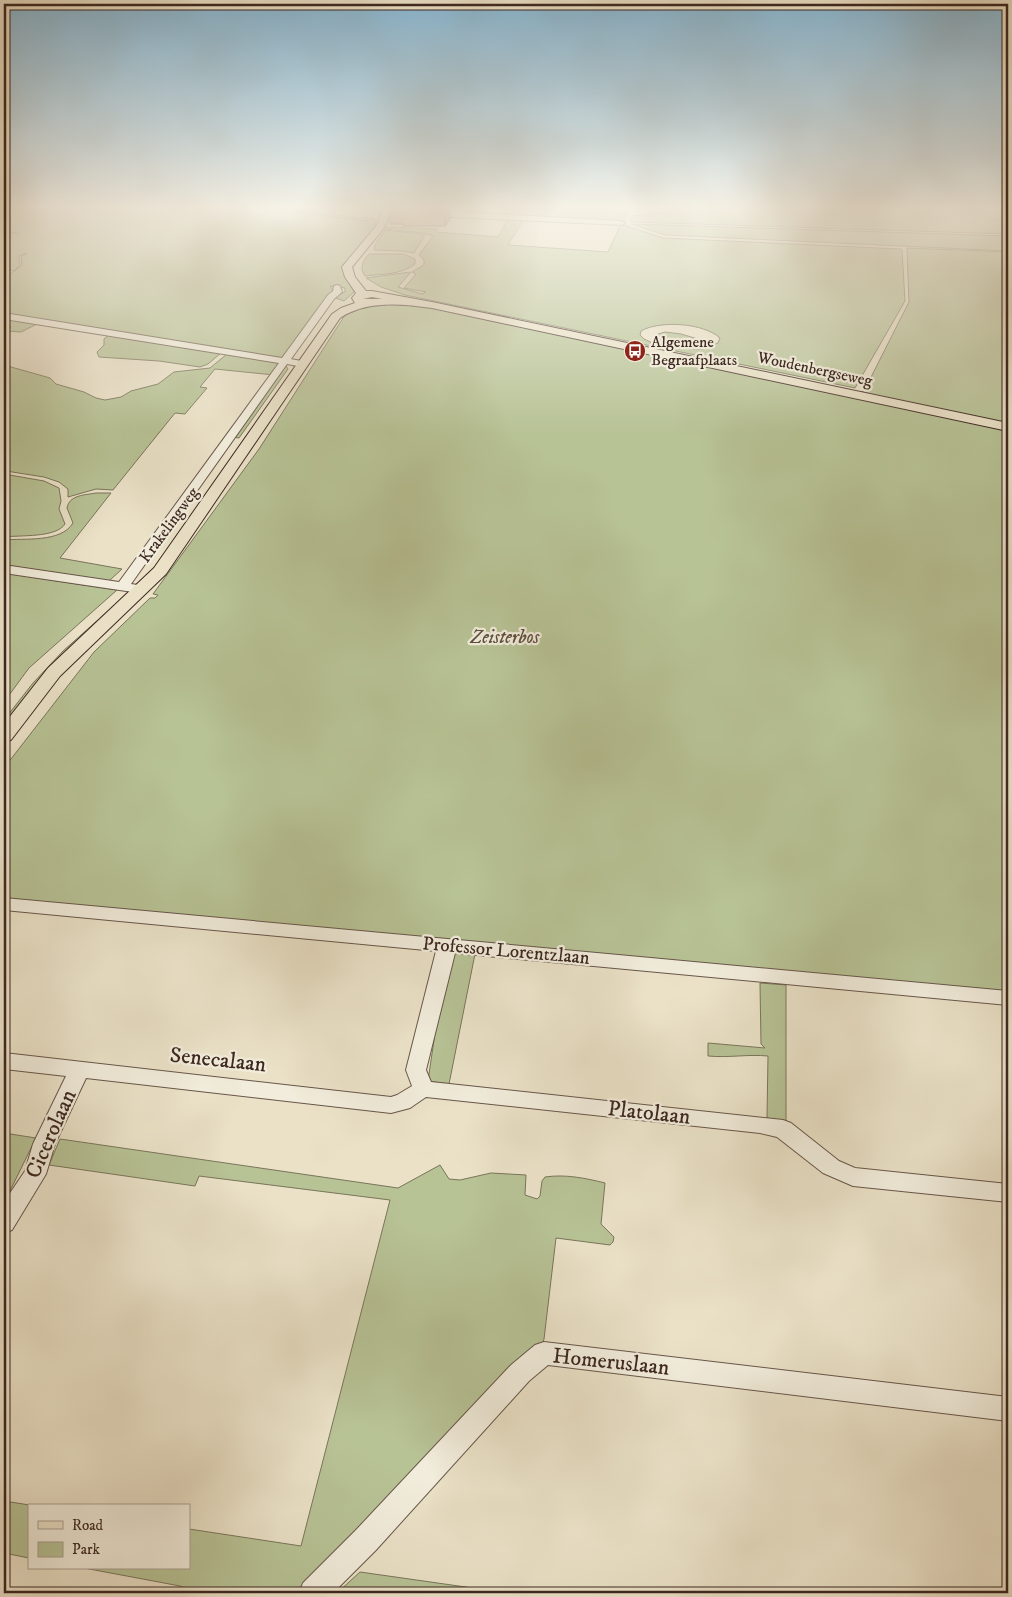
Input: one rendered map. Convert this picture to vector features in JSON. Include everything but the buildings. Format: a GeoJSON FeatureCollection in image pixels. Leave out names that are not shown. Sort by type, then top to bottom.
{"type":"FeatureCollection","features":[{"type":"Feature","properties":{"kind":"main road"},"geometry":{"type":"LineString","coordinates":[[355,284],[364,294],[426,304]]}},
{"type":"Feature","properties":{"kind":"main road","name":"Krakelingweg"},"geometry":{"type":"LineString","coordinates":[[4,716],[25,689],[60,651],[131,588],[160,571],[293,363],[330,314],[355,294],[364,294],[383,299]]}},
{"type":"Feature","properties":{"kind":"main road","name":"Krakelingweg"},"geometry":{"type":"LineString","coordinates":[[293,363],[336,316],[364,294]]}},
{"type":"Feature","properties":{"kind":"main road","name":"Woudenbergseweg"},"geometry":{"type":"LineString","coordinates":[[383,299],[426,304],[1008,427]]}},
{"type":"Feature","properties":{"kind":"main road","name":"Krakelingweg"},"geometry":{"type":"LineString","coordinates":[[4,736],[54,672],[131,588]]}},
{"type":"Feature","properties":{"kind":"street","name":"Krakelingweg"},"geometry":{"type":"LineString","coordinates":[[131,588],[293,363],[331,297],[338,292],[337,288]]}},
{"type":"Feature","properties":{"kind":"street"},"geometry":{"type":"LineString","coordinates":[[4,316],[293,363]]}},
{"type":"Feature","properties":{"kind":"street"},"geometry":{"type":"LineString","coordinates":[[4,569],[131,588]]}},
{"type":"Feature","properties":{"kind":"street","name":"Professor Lorentzlaan"},"geometry":{"type":"LineString","coordinates":[[4,904],[1008,998]]}},
{"type":"Feature","properties":{"kind":"street"},"geometry":{"type":"LineString","coordinates":[[423,1089],[416,1070],[447,946]]}},
{"type":"Feature","properties":{"kind":"street","name":"Senecalaan"},"geometry":{"type":"LineString","coordinates":[[4,1061],[391,1104],[403,1102],[423,1089]]}},
{"type":"Feature","properties":{"kind":"street","name":"Cicerolaan"},"geometry":{"type":"LineString","coordinates":[[4,1223],[35,1174],[44,1144],[80,1070]]}},
{"type":"Feature","properties":{"kind":"street","name":"Platolaan"},"geometry":{"type":"LineString","coordinates":[[423,1089],[783,1129],[831,1167],[854,1177],[1008,1193]]}},
{"type":"Feature","properties":{"kind":"street","name":"Homeruslaan"},"geometry":{"type":"LineString","coordinates":[[313,1593],[366,1540],[520,1373],[544,1353],[1008,1409]]}},
{"type":"Feature","properties":{"kind":"green space"},"geometry":{"type":"Polygon","coordinates":[[[4,284],[350,284],[354,292],[344,301],[333,297],[345,292],[345,288],[330,286],[333,290],[281,359],[4,314],[4,284]]]}},
{"type":"Feature","properties":{"kind":"green space"},"geometry":{"type":"Polygon","coordinates":[[[375,284],[401,284],[398,287],[422,294],[426,292],[404,288],[408,284],[904,284],[905,301],[855,388],[671,350],[675,348],[702,349],[718,343],[720,338],[713,333],[693,326],[659,325],[641,331],[640,335],[657,345],[656,347],[405,295],[375,284]]]}},
{"type":"Feature","properties":{"kind":"green space","name":"Zeisterbos"},"geometry":{"type":"Polygon","coordinates":[[[908,284],[1008,284],[1008,998],[4,900],[4,768],[94,652],[150,598],[155,598],[158,595],[153,594],[259,449],[345,315],[368,306],[386,305],[358,305],[415,303],[860,392],[864,391],[909,302],[908,284]]]}},
{"type":"Feature","properties":{"kind":"green space"},"geometry":{"type":"Polygon","coordinates":[[[4,317],[39,323],[21,332],[6,331],[11,327],[4,328],[4,317]]]}},
{"type":"Feature","properties":{"kind":"green space"},"geometry":{"type":"Polygon","coordinates":[[[665,332],[681,334],[698,339],[698,341],[678,343],[658,338],[658,334],[665,332]]]}},
{"type":"Feature","properties":{"kind":"green space"},"geometry":{"type":"Polygon","coordinates":[[[109,335],[221,353],[208,364],[200,367],[159,361],[99,357],[97,352],[104,345],[104,339],[109,335]]]}},
{"type":"Feature","properties":{"kind":"green space"},"geometry":{"type":"Polygon","coordinates":[[[227,354],[280,363],[274,375],[215,369],[200,387],[207,388],[185,414],[175,413],[113,490],[96,489],[68,497],[68,489],[59,482],[44,477],[6,471],[5,469],[10,463],[4,459],[4,365],[50,378],[56,384],[105,400],[121,397],[131,391],[158,384],[174,372],[210,368],[227,354]]]}},
{"type":"Feature","properties":{"kind":"green space"},"geometry":{"type":"Polygon","coordinates":[[[285,364],[288,369],[239,438],[232,437],[285,364]]]}},
{"type":"Feature","properties":{"kind":"green space"},"geometry":{"type":"Polygon","coordinates":[[[4,474],[44,481],[59,488],[61,501],[59,509],[65,524],[54,532],[46,534],[4,537],[4,474]]]}},
{"type":"Feature","properties":{"kind":"green space"},"geometry":{"type":"Polygon","coordinates":[[[111,493],[60,558],[122,569],[109,581],[4,565],[4,540],[51,537],[60,534],[73,523],[67,508],[71,500],[78,496],[111,493]]]}},
{"type":"Feature","properties":{"kind":"green space"},"geometry":{"type":"Polygon","coordinates":[[[4,573],[117,590],[29,668],[4,702],[4,573]]]}},
{"type":"Feature","properties":{"kind":"green space"},"geometry":{"type":"Polygon","coordinates":[[[126,595],[42,682],[4,731],[4,720],[33,683],[63,651],[126,595]]]}},
{"type":"Feature","properties":{"kind":"green space"},"geometry":{"type":"Polygon","coordinates":[[[447,951],[475,954],[449,1084],[428,1081],[447,951]]]}},
{"type":"Feature","properties":{"kind":"green space"},"geometry":{"type":"Polygon","coordinates":[[[760,983],[786,985],[786,1121],[767,1118],[768,1056],[708,1056],[708,1043],[765,1048],[761,1044],[760,983]]]}},
{"type":"Feature","properties":{"kind":"green space"},"geometry":{"type":"Polygon","coordinates":[[[4,1133],[36,1138],[4,1203],[4,1133]]]}},
{"type":"Feature","properties":{"kind":"green space"},"geometry":{"type":"Polygon","coordinates":[[[60,1139],[398,1188],[440,1165],[449,1179],[460,1180],[491,1173],[526,1175],[525,1195],[537,1199],[540,1196],[542,1181],[545,1177],[568,1176],[605,1183],[601,1224],[614,1237],[610,1245],[556,1238],[544,1339],[540,1352],[301,1593],[194,1593],[180,1586],[95,1570],[190,1570],[190,1529],[301,1546],[390,1200],[199,1176],[195,1186],[49,1165],[60,1139]]]}},
{"type":"Feature","properties":{"kind":"green space"},"geometry":{"type":"Polygon","coordinates":[[[4,1501],[28,1505],[28,1558],[4,1553],[4,1501]]]}},
{"type":"Feature","properties":{"kind":"green space"},"geometry":{"type":"Polygon","coordinates":[[[360,1572],[508,1593],[337,1593],[360,1572]]]}},
{"type":"Feature","properties":{"kind":"place","name":"Algemene Begraafplaats"},"geometry":{"type":"Point","coordinates":[635,351]}}]}
